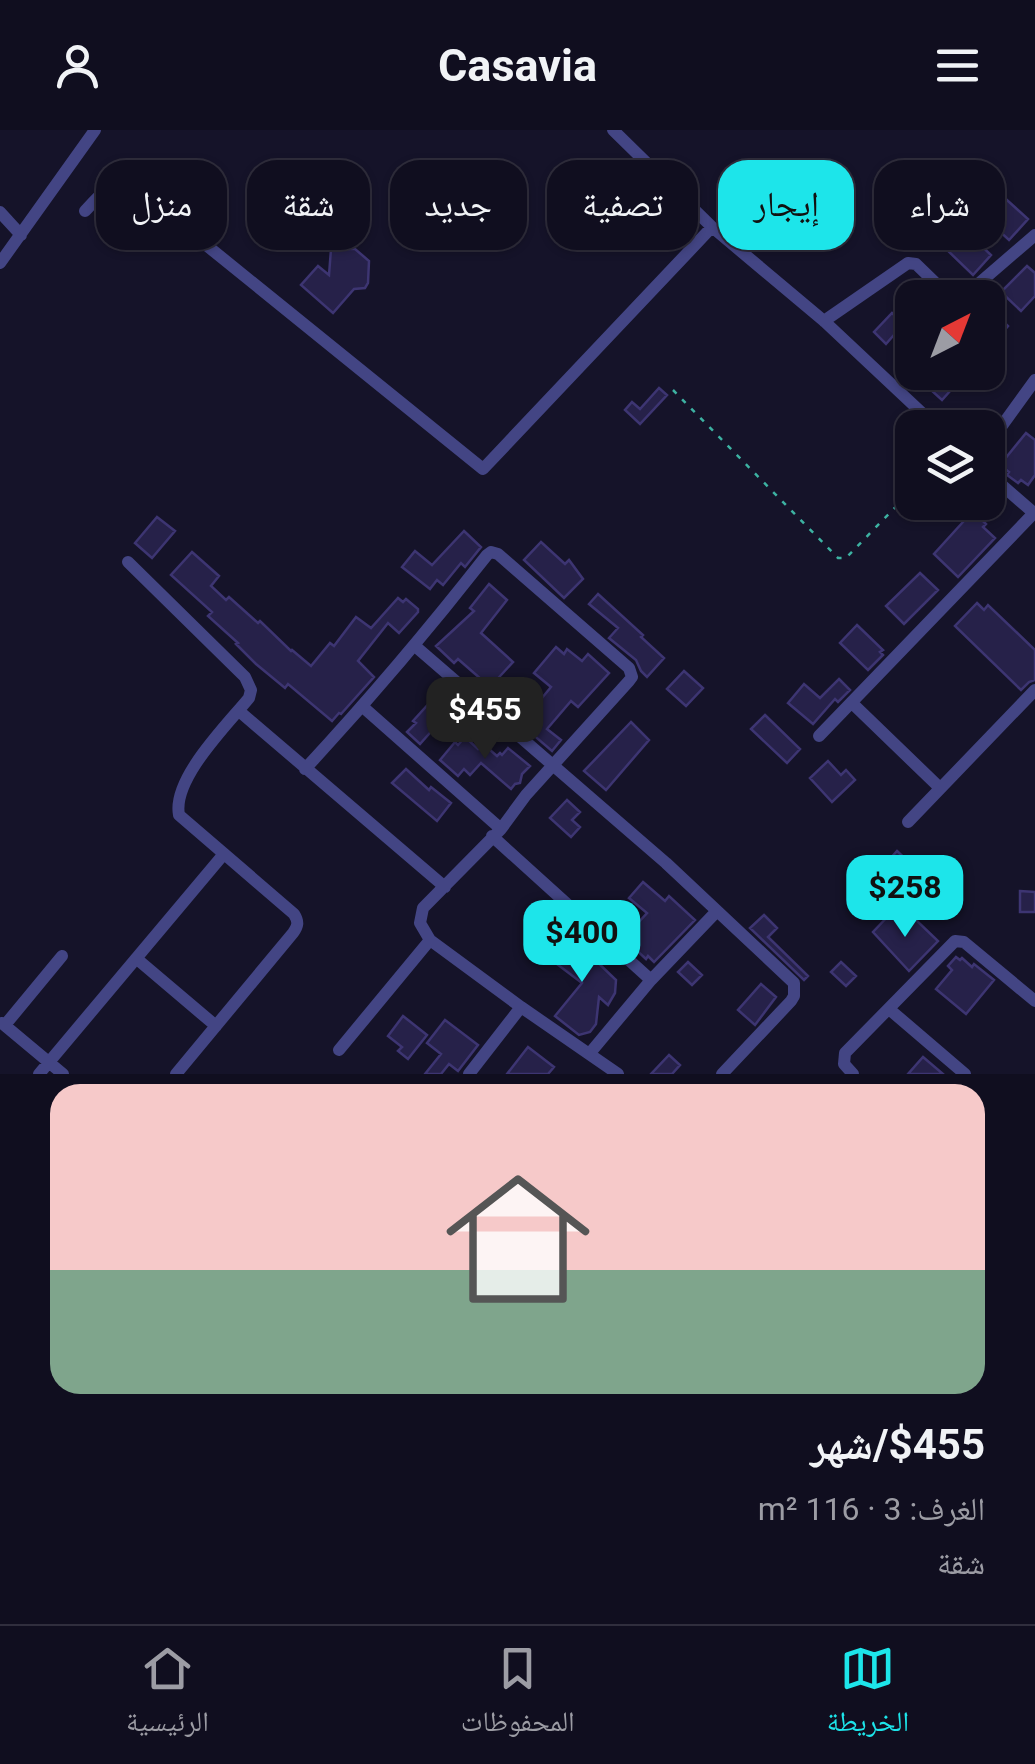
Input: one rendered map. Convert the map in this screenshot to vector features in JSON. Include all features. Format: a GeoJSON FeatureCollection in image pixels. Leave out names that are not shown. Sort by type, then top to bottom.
{"type":"FeatureCollection","features":[{"type":"Feature","properties":{"kind":"street"},"geometry":{"type":"LineString","coordinates":[[0,263],[94,130]]}},
{"type":"Feature","properties":{"kind":"street"},"geometry":{"type":"LineString","coordinates":[[613,130],[712,228],[824,321],[919,410]]}},
{"type":"Feature","properties":{"kind":"street"},"geometry":{"type":"LineString","coordinates":[[85,211],[109,186],[127,181],[483,468],[712,228]]}},
{"type":"Feature","properties":{"kind":"street"},"geometry":{"type":"LineString","coordinates":[[0,212],[21,235]]}},
{"type":"Feature","properties":{"kind":"street"},"geometry":{"type":"LineString","coordinates":[[983,280],[1035,235]]}},
{"type":"Feature","properties":{"kind":"street"},"geometry":{"type":"LineString","coordinates":[[824,321],[908,262],[916,264],[932,280]]}},
{"type":"Feature","properties":{"kind":"street"},"geometry":{"type":"LineString","coordinates":[[1005,421],[1035,380]]}},
{"type":"Feature","properties":{"kind":"street"},"geometry":{"type":"LineString","coordinates":[[818,736],[1035,514],[1005,487]]}},
{"type":"Feature","properties":{"kind":"street"},"geometry":{"type":"LineString","coordinates":[[305,769],[363,707],[492,552],[631,672],[629,681],[496,832],[423,908],[420,922],[430,940],[618,1074]]}},
{"type":"Feature","properties":{"kind":"street"},"geometry":{"type":"LineString","coordinates":[[128,562],[249,682],[249,698],[190,772],[179,796],[183,821],[294,914],[298,926],[176,1074]]}},
{"type":"Feature","properties":{"kind":"street"},"geometry":{"type":"LineString","coordinates":[[415,646],[666,863],[790,979],[795,990],[791,1002],[722,1074]]}},
{"type":"Feature","properties":{"kind":"street"},"geometry":{"type":"LineString","coordinates":[[908,822],[1035,690]]}},
{"type":"Feature","properties":{"kind":"street"},"geometry":{"type":"LineString","coordinates":[[852,702],[940,788]]}},
{"type":"Feature","properties":{"kind":"street"},"geometry":{"type":"LineString","coordinates":[[363,707],[651,980]]}},
{"type":"Feature","properties":{"kind":"street"},"geometry":{"type":"LineString","coordinates":[[239,711],[445,888]]}},
{"type":"Feature","properties":{"kind":"street"},"geometry":{"type":"LineString","coordinates":[[38,1074],[223,856]]}},
{"type":"Feature","properties":{"kind":"street"},"geometry":{"type":"LineString","coordinates":[[590,1053],[651,980],[717,911]]}},
{"type":"Feature","properties":{"kind":"street"},"geometry":{"type":"LineString","coordinates":[[339,1050],[430,940]]}},
{"type":"Feature","properties":{"kind":"street"},"geometry":{"type":"LineString","coordinates":[[853,1074],[844,1064],[845,1053],[950,944],[960,940],[1035,1000]]}},
{"type":"Feature","properties":{"kind":"street"},"geometry":{"type":"LineString","coordinates":[[62,956],[2,1023],[63,1074]]}},
{"type":"Feature","properties":{"kind":"street"},"geometry":{"type":"LineString","coordinates":[[137,959],[216,1026]]}},
{"type":"Feature","properties":{"kind":"street"},"geometry":{"type":"LineString","coordinates":[[469,1074],[520,1007]]}},
{"type":"Feature","properties":{"kind":"street"},"geometry":{"type":"LineString","coordinates":[[890,1009],[965,1074]]}},
{"type":"Feature","properties":{"kind":"path"},"geometry":{"type":"LineString","coordinates":[[674,390],[838,558],[846,558],[895,508]]}},
{"type":"Feature","properties":{"kind":"building"},"geometry":{"type":"Polygon","coordinates":[[[1005,198],[1028,219],[1009,240],[1005,236],[1005,198]]]}},
{"type":"Feature","properties":{"kind":"building"},"geometry":{"type":"Polygon","coordinates":[[[331,250],[356,250],[369,261],[365,288],[354,289],[333,313],[301,285],[318,266],[329,275],[331,250]]]}},
{"type":"Feature","properties":{"kind":"building"},"geometry":{"type":"Polygon","coordinates":[[[947,250],[986,250],[991,255],[973,275],[947,250]]]}},
{"type":"Feature","properties":{"kind":"building"},"geometry":{"type":"Polygon","coordinates":[[[1027,266],[1035,273],[1035,296],[1021,311],[1005,296],[1005,288],[1027,266]]]}},
{"type":"Feature","properties":{"kind":"building"},"geometry":{"type":"Polygon","coordinates":[[[892,313],[895,316],[895,334],[886,344],[874,332],[892,313]]]}},
{"type":"Feature","properties":{"kind":"building"},"geometry":{"type":"Polygon","coordinates":[[[659,388],[667,395],[640,424],[625,410],[632,402],[640,409],[659,388]]]}},
{"type":"Feature","properties":{"kind":"building"},"geometry":{"type":"Polygon","coordinates":[[[931,390],[951,390],[942,400],[931,390]]]}},
{"type":"Feature","properties":{"kind":"building"},"geometry":{"type":"Polygon","coordinates":[[[1026,433],[1035,440],[1035,475],[1028,485],[1007,475],[1005,459],[1026,433]]]}},
{"type":"Feature","properties":{"kind":"building"},"geometry":{"type":"Polygon","coordinates":[[[157,517],[175,531],[152,558],[135,543],[157,517]]]}},
{"type":"Feature","properties":{"kind":"building"},"geometry":{"type":"Polygon","coordinates":[[[965,520],[982,520],[986,524],[983,527],[995,538],[958,577],[934,554],[965,520]]]}},
{"type":"Feature","properties":{"kind":"building"},"geometry":{"type":"Polygon","coordinates":[[[464,531],[481,547],[443,585],[437,580],[430,589],[402,567],[415,551],[432,565],[464,531]]]}},
{"type":"Feature","properties":{"kind":"building"},"geometry":{"type":"Polygon","coordinates":[[[541,542],[565,564],[569,560],[583,579],[564,598],[524,560],[541,542]]]}},
{"type":"Feature","properties":{"kind":"building"},"geometry":{"type":"Polygon","coordinates":[[[192,552],[219,576],[211,586],[260,621],[311,666],[330,643],[334,646],[356,617],[371,628],[398,598],[403,602],[406,599],[418,612],[399,633],[388,623],[358,661],[374,677],[332,721],[288,684],[285,688],[256,664],[208,616],[212,612],[171,575],[192,552]]]}},
{"type":"Feature","properties":{"kind":"building"},"geometry":{"type":"Polygon","coordinates":[[[920,573],[938,590],[904,624],[886,606],[920,573]]]}},
{"type":"Feature","properties":{"kind":"building"},"geometry":{"type":"Polygon","coordinates":[[[489,584],[507,600],[481,633],[513,662],[490,687],[436,646],[474,611],[470,608],[489,584]]]}},
{"type":"Feature","properties":{"kind":"building"},"geometry":{"type":"Polygon","coordinates":[[[598,594],[664,658],[647,677],[636,660],[609,638],[618,628],[589,604],[598,594]]]}},
{"type":"Feature","properties":{"kind":"building"},"geometry":{"type":"Polygon","coordinates":[[[977,603],[984,610],[988,605],[1035,650],[1035,680],[1021,690],[955,626],[977,603]]]}},
{"type":"Feature","properties":{"kind":"building"},"geometry":{"type":"Polygon","coordinates":[[[857,625],[883,650],[868,670],[840,643],[857,625]]]}},
{"type":"Feature","properties":{"kind":"building"},"geometry":{"type":"Polygon","coordinates":[[[556,647],[564,654],[567,649],[582,661],[588,654],[609,673],[578,707],[571,701],[547,729],[561,740],[552,751],[524,727],[532,718],[528,715],[551,687],[534,673],[556,647]]]}},
{"type":"Feature","properties":{"kind":"building"},"geometry":{"type":"Polygon","coordinates":[[[684,671],[703,688],[686,706],[667,689],[684,671]]]}},
{"type":"Feature","properties":{"kind":"building"},"geometry":{"type":"Polygon","coordinates":[[[839,679],[850,690],[838,702],[835,699],[813,724],[788,703],[804,684],[820,698],[839,679]]]}},
{"type":"Feature","properties":{"kind":"building"},"geometry":{"type":"Polygon","coordinates":[[[444,687],[459,700],[420,744],[407,732],[444,687]]]}},
{"type":"Feature","properties":{"kind":"building"},"geometry":{"type":"Polygon","coordinates":[[[765,715],[800,749],[787,763],[751,729],[765,715]]]}},
{"type":"Feature","properties":{"kind":"building"},"geometry":{"type":"Polygon","coordinates":[[[631,722],[649,740],[606,790],[584,771],[631,722]]]}},
{"type":"Feature","properties":{"kind":"building"},"geometry":{"type":"Polygon","coordinates":[[[465,737],[478,749],[483,744],[497,756],[508,748],[530,766],[520,783],[511,789],[481,763],[470,775],[464,769],[458,776],[440,760],[455,742],[458,745],[465,737]]]}},
{"type":"Feature","properties":{"kind":"building"},"geometry":{"type":"Polygon","coordinates":[[[828,761],[841,775],[846,770],[855,780],[832,802],[810,778],[828,761]]]}},
{"type":"Feature","properties":{"kind":"building"},"geometry":{"type":"Polygon","coordinates":[[[406,769],[451,803],[437,821],[392,783],[406,769]]]}},
{"type":"Feature","properties":{"kind":"building"},"geometry":{"type":"Polygon","coordinates":[[[567,800],[580,812],[572,820],[580,827],[571,837],[550,818],[567,800]]]}},
{"type":"Feature","properties":{"kind":"building"},"geometry":{"type":"Polygon","coordinates":[[[897,851],[912,865],[903,875],[888,861],[897,851]]]}},
{"type":"Feature","properties":{"kind":"building"},"geometry":{"type":"Polygon","coordinates":[[[643,882],[665,901],[669,896],[695,920],[654,962],[633,947],[636,944],[626,936],[647,913],[629,898],[643,882]]]}},
{"type":"Feature","properties":{"kind":"building"},"geometry":{"type":"Polygon","coordinates":[[[1020,891],[1035,892],[1035,912],[1020,912],[1020,891]]]}},
{"type":"Feature","properties":{"kind":"building"},"geometry":{"type":"Polygon","coordinates":[[[893,911],[907,926],[914,918],[938,941],[909,971],[873,932],[893,911]]]}},
{"type":"Feature","properties":{"kind":"building"},"geometry":{"type":"Polygon","coordinates":[[[764,915],[777,928],[768,937],[808,976],[804,980],[750,928],[764,915]]]}},
{"type":"Feature","properties":{"kind":"building"},"geometry":{"type":"Polygon","coordinates":[[[561,933],[616,980],[615,993],[608,1005],[599,997],[596,1024],[590,1032],[579,1035],[555,1016],[582,983],[545,955],[561,933]]]}},
{"type":"Feature","properties":{"kind":"building"},"geometry":{"type":"Polygon","coordinates":[[[956,957],[972,967],[974,964],[994,980],[966,1014],[936,989],[952,970],[948,966],[956,957]]]}},
{"type":"Feature","properties":{"kind":"building"},"geometry":{"type":"Polygon","coordinates":[[[688,962],[702,975],[692,985],[678,972],[688,962]]]}},
{"type":"Feature","properties":{"kind":"building"},"geometry":{"type":"Polygon","coordinates":[[[841,962],[856,976],[846,986],[831,972],[841,962]]]}},
{"type":"Feature","properties":{"kind":"building"},"geometry":{"type":"Polygon","coordinates":[[[761,984],[776,997],[755,1025],[738,1010],[761,984]]]}},
{"type":"Feature","properties":{"kind":"building"},"geometry":{"type":"Polygon","coordinates":[[[403,1016],[427,1035],[408,1059],[398,1051],[402,1047],[388,1036],[403,1016]]]}},
{"type":"Feature","properties":{"kind":"building"},"geometry":{"type":"Polygon","coordinates":[[[445,1020],[478,1045],[458,1071],[449,1064],[441,1074],[425,1074],[441,1054],[427,1043],[445,1020]]]}},
{"type":"Feature","properties":{"kind":"building"},"geometry":{"type":"Polygon","coordinates":[[[528,1047],[554,1067],[548,1074],[507,1074],[528,1047]]]}},
{"type":"Feature","properties":{"kind":"building"},"geometry":{"type":"Polygon","coordinates":[[[669,1055],[680,1065],[672,1074],[651,1074],[669,1055]]]}},
{"type":"Feature","properties":{"kind":"building"},"geometry":{"type":"Polygon","coordinates":[[[923,1057],[943,1074],[908,1074],[923,1057]]]}}]}
